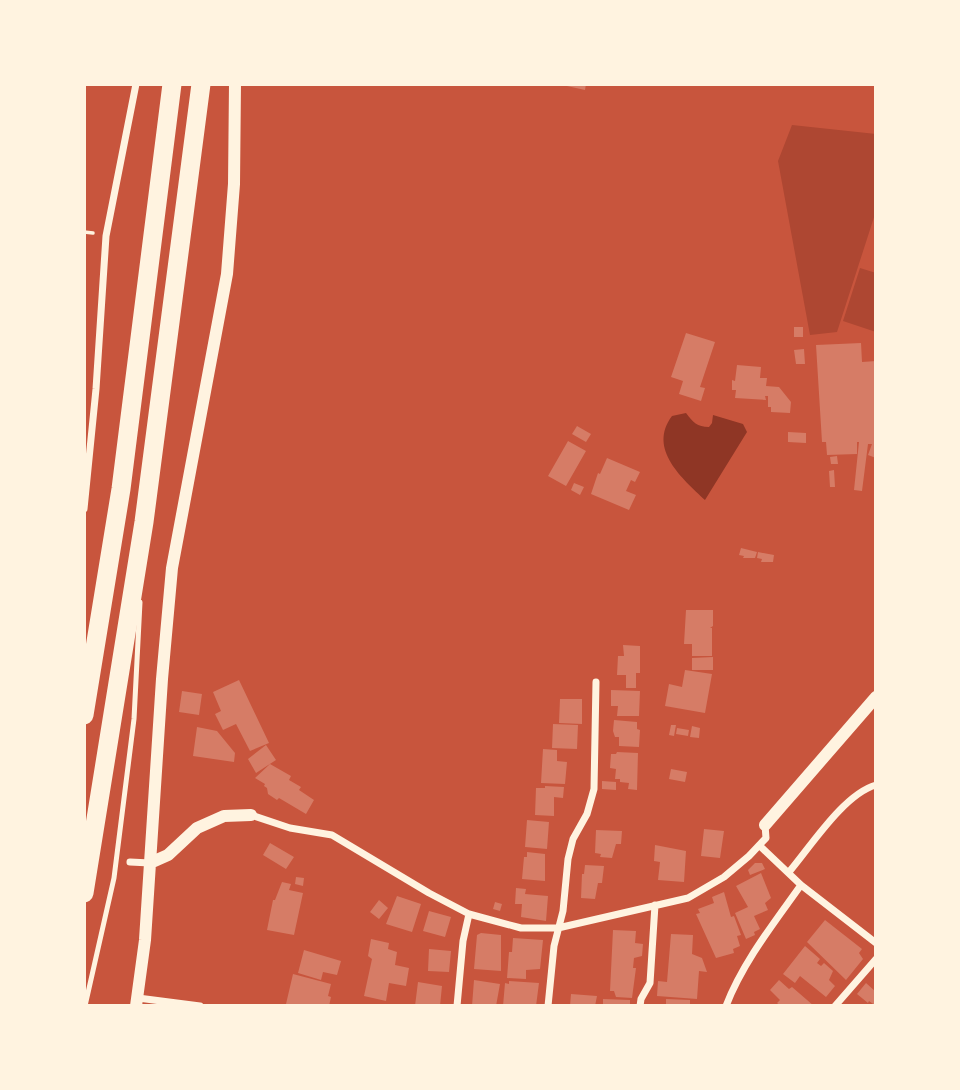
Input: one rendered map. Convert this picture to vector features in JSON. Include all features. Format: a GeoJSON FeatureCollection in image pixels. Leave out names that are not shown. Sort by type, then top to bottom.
{"type":"FeatureCollection","features":[{"type":"Feature","properties":{"kind":"highway"},"geometry":{"type":"LineString","coordinates":[[84,715],[121,489],[172,84]]}},
{"type":"Feature","properties":{"kind":"highway"},"geometry":{"type":"LineString","coordinates":[[84,893],[144,522],[201,84]]}},
{"type":"Feature","properties":{"kind":"street"},"geometry":{"type":"LineString","coordinates":[[84,509],[96,389],[106,236],[136,84]]}},
{"type":"Feature","properties":{"kind":"street"},"geometry":{"type":"LineString","coordinates":[[200,1006],[137,1002],[145,940],[172,568],[227,274],[234,184],[235,84]]}},
{"type":"Feature","properties":{"kind":"street"},"geometry":{"type":"LineString","coordinates":[[548,1006],[554,946],[563,911],[568,859],[573,839],[587,814],[594,789],[596,682]]}},
{"type":"Feature","properties":{"kind":"street"},"geometry":{"type":"LineString","coordinates":[[130,862],[150,863],[168,855],[197,828],[224,817],[251,815],[290,828],[332,835],[469,914],[521,928],[558,928],[688,898],[724,877],[760,846],[766,838],[765,825],[876,697]]}},
{"type":"Feature","properties":{"kind":"street"},"geometry":{"type":"LineString","coordinates":[[789,872],[848,802],[860,791],[876,785]]}},
{"type":"Feature","properties":{"kind":"street"},"geometry":{"type":"LineString","coordinates":[[760,846],[801,885],[876,943]]}},
{"type":"Feature","properties":{"kind":"street"},"geometry":{"type":"LineString","coordinates":[[726,1006],[765,936],[801,885]]}},
{"type":"Feature","properties":{"kind":"street"},"geometry":{"type":"LineString","coordinates":[[640,1006],[650,983],[655,905]]}},
{"type":"Feature","properties":{"kind":"street"},"geometry":{"type":"LineString","coordinates":[[457,1006],[469,914]]}},
{"type":"Feature","properties":{"kind":"street"},"geometry":{"type":"LineString","coordinates":[[835,1006],[876,959]]}},
{"type":"Feature","properties":{"kind":"lane"},"geometry":{"type":"LineString","coordinates":[[85,1006],[114,878],[134,719],[144,522]]}},
{"type":"Feature","properties":{"kind":"lane"},"geometry":{"type":"LineString","coordinates":[[84,671],[102,607]]}},
{"type":"Feature","properties":{"kind":"shaded area"},"geometry":{"type":"Polygon","coordinates":[[[792,125],[876,134],[876,211],[837,332],[810,335],[778,161],[792,125]]]}},
{"type":"Feature","properties":{"kind":"shaded area"},"geometry":{"type":"Polygon","coordinates":[[[860,268],[876,273],[876,332],[843,321],[860,268]]]}},
{"type":"Feature","properties":{"kind":"shaded area"},"geometry":{"type":"Polygon","coordinates":[[[686,413],[701,426],[709,427],[713,415],[743,424],[747,432],[705,500],[678,473],[666,452],[665,428],[672,416],[686,413]]]}},
{"type":"Feature","properties":{"kind":"building"},"geometry":{"type":"Polygon","coordinates":[[[558,84],[586,84],[585,90],[558,84]]]}},
{"type":"Feature","properties":{"kind":"building"},"geometry":{"type":"Polygon","coordinates":[[[794,327],[803,327],[803,337],[794,337],[794,327]]]}},
{"type":"Feature","properties":{"kind":"building"},"geometry":{"type":"Polygon","coordinates":[[[686,333],[715,342],[700,387],[705,388],[701,401],[679,394],[683,381],[671,377],[686,333]]]}},
{"type":"Feature","properties":{"kind":"building"},"geometry":{"type":"Polygon","coordinates":[[[861,343],[862,362],[876,361],[876,458],[868,455],[872,444],[868,444],[862,491],[854,490],[859,442],[857,454],[827,455],[826,442],[822,442],[816,345],[861,343]]]}},
{"type":"Feature","properties":{"kind":"building"},"geometry":{"type":"Polygon","coordinates":[[[804,349],[805,364],[796,364],[794,350],[804,349]]]}},
{"type":"Feature","properties":{"kind":"building"},"geometry":{"type":"Polygon","coordinates":[[[737,365],[761,367],[760,378],[767,378],[766,386],[779,387],[791,402],[790,413],[771,412],[768,396],[765,396],[766,400],[735,398],[736,390],[732,390],[732,380],[735,381],[737,365]]]}},
{"type":"Feature","properties":{"kind":"building"},"geometry":{"type":"Polygon","coordinates":[[[577,426],[591,434],[586,442],[572,434],[577,426]]]}},
{"type":"Feature","properties":{"kind":"building"},"geometry":{"type":"Polygon","coordinates":[[[788,432],[806,433],[806,443],[788,442],[788,432]]]}},
{"type":"Feature","properties":{"kind":"building"},"geometry":{"type":"Polygon","coordinates":[[[568,441],[586,451],[566,486],[548,476],[568,441]]]}},
{"type":"Feature","properties":{"kind":"building"},"geometry":{"type":"Polygon","coordinates":[[[837,456],[838,464],[831,464],[830,457],[837,456]]]}},
{"type":"Feature","properties":{"kind":"building"},"geometry":{"type":"Polygon","coordinates":[[[607,458],[640,472],[635,482],[631,480],[626,491],[636,495],[629,510],[591,494],[598,473],[600,474],[607,458]]]}},
{"type":"Feature","properties":{"kind":"building"},"geometry":{"type":"Polygon","coordinates":[[[834,470],[835,487],[830,487],[829,471],[834,470]]]}},
{"type":"Feature","properties":{"kind":"building"},"geometry":{"type":"Polygon","coordinates":[[[574,483],[584,487],[580,495],[571,490],[574,483]]]}},
{"type":"Feature","properties":{"kind":"building"},"geometry":{"type":"Polygon","coordinates":[[[741,548],[757,552],[755,558],[743,558],[744,556],[739,555],[741,548]]]}},
{"type":"Feature","properties":{"kind":"building"},"geometry":{"type":"Polygon","coordinates":[[[758,552],[774,555],[773,562],[761,562],[762,559],[757,558],[758,552]]]}},
{"type":"Feature","properties":{"kind":"building"},"geometry":{"type":"Polygon","coordinates":[[[686,610],[713,610],[713,626],[710,628],[712,656],[692,656],[692,644],[684,644],[686,610]]]}},
{"type":"Feature","properties":{"kind":"building"},"geometry":{"type":"Polygon","coordinates":[[[623,645],[640,646],[640,673],[636,673],[636,688],[626,688],[626,675],[617,675],[618,656],[624,656],[623,645]]]}},
{"type":"Feature","properties":{"kind":"building"},"geometry":{"type":"Polygon","coordinates":[[[713,657],[713,670],[692,670],[692,658],[713,657]]]}},
{"type":"Feature","properties":{"kind":"building"},"geometry":{"type":"Polygon","coordinates":[[[685,670],[712,674],[705,713],[665,706],[669,684],[682,687],[685,670]]]}},
{"type":"Feature","properties":{"kind":"building"},"geometry":{"type":"Polygon","coordinates":[[[239,680],[269,743],[250,751],[236,724],[223,730],[215,714],[221,711],[213,692],[239,680]]]}},
{"type":"Feature","properties":{"kind":"building"},"geometry":{"type":"Polygon","coordinates":[[[611,690],[640,691],[639,716],[617,716],[618,706],[611,706],[611,690]]]}},
{"type":"Feature","properties":{"kind":"building"},"geometry":{"type":"Polygon","coordinates":[[[182,691],[202,694],[199,715],[179,712],[182,691]]]}},
{"type":"Feature","properties":{"kind":"building"},"geometry":{"type":"Polygon","coordinates":[[[560,699],[582,699],[582,724],[559,723],[560,699]]]}},
{"type":"Feature","properties":{"kind":"building"},"geometry":{"type":"Polygon","coordinates":[[[614,720],[637,722],[637,729],[640,730],[639,747],[619,746],[619,737],[615,737],[613,731],[614,720]]]}},
{"type":"Feature","properties":{"kind":"building"},"geometry":{"type":"Polygon","coordinates":[[[553,724],[578,725],[577,749],[552,748],[553,724]]]}},
{"type":"Feature","properties":{"kind":"building"},"geometry":{"type":"Polygon","coordinates":[[[671,725],[676,725],[674,736],[669,735],[671,725]]]}},
{"type":"Feature","properties":{"kind":"building"},"geometry":{"type":"Polygon","coordinates":[[[692,726],[700,728],[699,738],[690,737],[692,726]]]}},
{"type":"Feature","properties":{"kind":"building"},"geometry":{"type":"Polygon","coordinates":[[[197,727],[217,731],[235,753],[234,762],[193,756],[197,727]]]}},
{"type":"Feature","properties":{"kind":"building"},"geometry":{"type":"Polygon","coordinates":[[[677,728],[689,730],[688,736],[676,734],[677,728]]]}},
{"type":"Feature","properties":{"kind":"building"},"geometry":{"type":"Polygon","coordinates":[[[266,745],[276,760],[256,773],[248,759],[266,745]]]}},
{"type":"Feature","properties":{"kind":"building"},"geometry":{"type":"Polygon","coordinates":[[[543,749],[557,750],[557,761],[567,762],[565,784],[541,783],[543,749]]]}},
{"type":"Feature","properties":{"kind":"building"},"geometry":{"type":"Polygon","coordinates":[[[638,753],[637,790],[628,789],[629,783],[615,779],[616,769],[610,768],[611,754],[638,753]]]}},
{"type":"Feature","properties":{"kind":"building"},"geometry":{"type":"Polygon","coordinates":[[[270,764],[291,776],[289,780],[314,800],[306,814],[268,794],[265,784],[255,778],[270,764]]]}},
{"type":"Feature","properties":{"kind":"building"},"geometry":{"type":"Polygon","coordinates":[[[671,769],[687,772],[685,782],[669,779],[671,769]]]}},
{"type":"Feature","properties":{"kind":"building"},"geometry":{"type":"Polygon","coordinates":[[[602,781],[616,782],[616,790],[602,789],[602,781]]]}},
{"type":"Feature","properties":{"kind":"building"},"geometry":{"type":"Polygon","coordinates":[[[564,787],[563,798],[554,797],[554,816],[535,815],[536,788],[564,787]]]}},
{"type":"Feature","properties":{"kind":"building"},"geometry":{"type":"Polygon","coordinates":[[[527,820],[549,822],[547,849],[525,847],[527,820]]]}},
{"type":"Feature","properties":{"kind":"building"},"geometry":{"type":"Polygon","coordinates":[[[704,829],[724,831],[720,858],[701,856],[704,829]]]}},
{"type":"Feature","properties":{"kind":"building"},"geometry":{"type":"Polygon","coordinates":[[[596,830],[622,831],[621,844],[616,844],[612,858],[600,857],[601,854],[595,853],[596,830]]]}},
{"type":"Feature","properties":{"kind":"building"},"geometry":{"type":"Polygon","coordinates":[[[270,843],[294,857],[286,869],[263,855],[270,843]]]}},
{"type":"Feature","properties":{"kind":"building"},"geometry":{"type":"Polygon","coordinates":[[[655,845],[686,851],[684,882],[658,880],[660,862],[654,861],[655,845]]]}},
{"type":"Feature","properties":{"kind":"building"},"geometry":{"type":"Polygon","coordinates":[[[527,852],[545,854],[545,881],[522,879],[527,852]]]}},
{"type":"Feature","properties":{"kind":"building"},"geometry":{"type":"Polygon","coordinates":[[[755,863],[762,863],[765,869],[750,875],[748,870],[755,863]]]}},
{"type":"Feature","properties":{"kind":"building"},"geometry":{"type":"Polygon","coordinates":[[[585,865],[604,866],[602,883],[598,883],[595,899],[581,898],[585,865]]]}},
{"type":"Feature","properties":{"kind":"building"},"geometry":{"type":"Polygon","coordinates":[[[761,873],[771,898],[765,903],[768,910],[754,916],[760,929],[746,939],[735,913],[748,907],[736,886],[761,873]]]}},
{"type":"Feature","properties":{"kind":"building"},"geometry":{"type":"Polygon","coordinates":[[[296,877],[304,878],[303,886],[295,884],[296,877]]]}},
{"type":"Feature","properties":{"kind":"building"},"geometry":{"type":"Polygon","coordinates":[[[282,882],[291,884],[289,890],[303,893],[294,935],[267,930],[273,900],[282,882]]]}},
{"type":"Feature","properties":{"kind":"building"},"geometry":{"type":"Polygon","coordinates":[[[516,888],[526,889],[525,894],[548,896],[546,921],[521,917],[522,904],[515,904],[516,888]]]}},
{"type":"Feature","properties":{"kind":"building"},"geometry":{"type":"Polygon","coordinates":[[[724,892],[731,917],[734,916],[741,935],[737,936],[740,946],[733,949],[734,953],[716,958],[696,914],[700,913],[698,909],[714,903],[712,897],[724,892]]]}},
{"type":"Feature","properties":{"kind":"building"},"geometry":{"type":"Polygon","coordinates":[[[397,896],[421,904],[412,932],[386,924],[397,896]]]}},
{"type":"Feature","properties":{"kind":"building"},"geometry":{"type":"Polygon","coordinates":[[[379,900],[388,908],[379,919],[370,912],[379,900]]]}},
{"type":"Feature","properties":{"kind":"building"},"geometry":{"type":"Polygon","coordinates":[[[495,902],[502,904],[500,911],[493,909],[495,902]]]}},
{"type":"Feature","properties":{"kind":"building"},"geometry":{"type":"Polygon","coordinates":[[[429,911],[451,917],[445,937],[423,931],[429,911]]]}},
{"type":"Feature","properties":{"kind":"building"},"geometry":{"type":"Polygon","coordinates":[[[825,920],[862,949],[859,953],[863,959],[846,980],[807,942],[825,920]]]}},
{"type":"Feature","properties":{"kind":"building"},"geometry":{"type":"Polygon","coordinates":[[[613,930],[636,931],[635,943],[643,944],[642,956],[634,958],[633,968],[636,968],[632,998],[616,997],[614,991],[610,991],[613,930]]]}},
{"type":"Feature","properties":{"kind":"building"},"geometry":{"type":"Polygon","coordinates":[[[671,934],[693,935],[692,954],[702,958],[707,972],[699,971],[697,999],[657,996],[658,981],[667,982],[671,934]]]}},
{"type":"Feature","properties":{"kind":"building"},"geometry":{"type":"Polygon","coordinates":[[[477,935],[501,935],[501,971],[474,969],[477,935]]]}},
{"type":"Feature","properties":{"kind":"building"},"geometry":{"type":"Polygon","coordinates":[[[513,938],[543,940],[540,969],[526,970],[526,979],[507,978],[513,938]]]}},
{"type":"Feature","properties":{"kind":"building"},"geometry":{"type":"Polygon","coordinates":[[[371,939],[389,943],[388,949],[397,952],[395,965],[409,968],[406,986],[389,983],[386,1001],[364,996],[372,959],[368,956],[371,939]]]}},
{"type":"Feature","properties":{"kind":"building"},"geometry":{"type":"Polygon","coordinates":[[[805,946],[820,959],[817,963],[821,966],[824,963],[833,971],[829,980],[835,986],[826,997],[800,976],[795,983],[783,974],[805,946]]]}},
{"type":"Feature","properties":{"kind":"building"},"geometry":{"type":"Polygon","coordinates":[[[429,949],[451,951],[449,972],[428,971],[429,949]]]}},
{"type":"Feature","properties":{"kind":"building"},"geometry":{"type":"Polygon","coordinates":[[[304,950],[341,961],[337,975],[323,972],[321,980],[298,973],[304,950]]]}},
{"type":"Feature","properties":{"kind":"building"},"geometry":{"type":"Polygon","coordinates":[[[293,974],[331,984],[329,1006],[286,1004],[293,974]]]}},
{"type":"Feature","properties":{"kind":"building"},"geometry":{"type":"Polygon","coordinates":[[[474,980],[500,984],[496,1006],[472,1006],[474,980]]]}},
{"type":"Feature","properties":{"kind":"building"},"geometry":{"type":"Polygon","coordinates":[[[779,980],[789,989],[792,987],[814,1006],[781,1006],[777,1003],[780,1000],[770,990],[779,980]]]}},
{"type":"Feature","properties":{"kind":"building"},"geometry":{"type":"Polygon","coordinates":[[[509,981],[539,983],[536,1006],[503,1006],[505,983],[509,984],[509,981]]]}},
{"type":"Feature","properties":{"kind":"building"},"geometry":{"type":"Polygon","coordinates":[[[418,982],[442,986],[440,1006],[415,1006],[418,982]]]}},
{"type":"Feature","properties":{"kind":"building"},"geometry":{"type":"Polygon","coordinates":[[[866,983],[876,992],[876,1006],[857,994],[866,983]]]}},
{"type":"Feature","properties":{"kind":"building"},"geometry":{"type":"Polygon","coordinates":[[[571,994],[597,996],[595,1006],[570,1006],[571,994]]]}},
{"type":"Feature","properties":{"kind":"building"},"geometry":{"type":"Polygon","coordinates":[[[603,999],[630,1000],[630,1006],[603,1006],[603,999]]]}},
{"type":"Feature","properties":{"kind":"building"},"geometry":{"type":"Polygon","coordinates":[[[666,999],[690,1000],[690,1006],[666,1006],[666,999]]]}}]}
